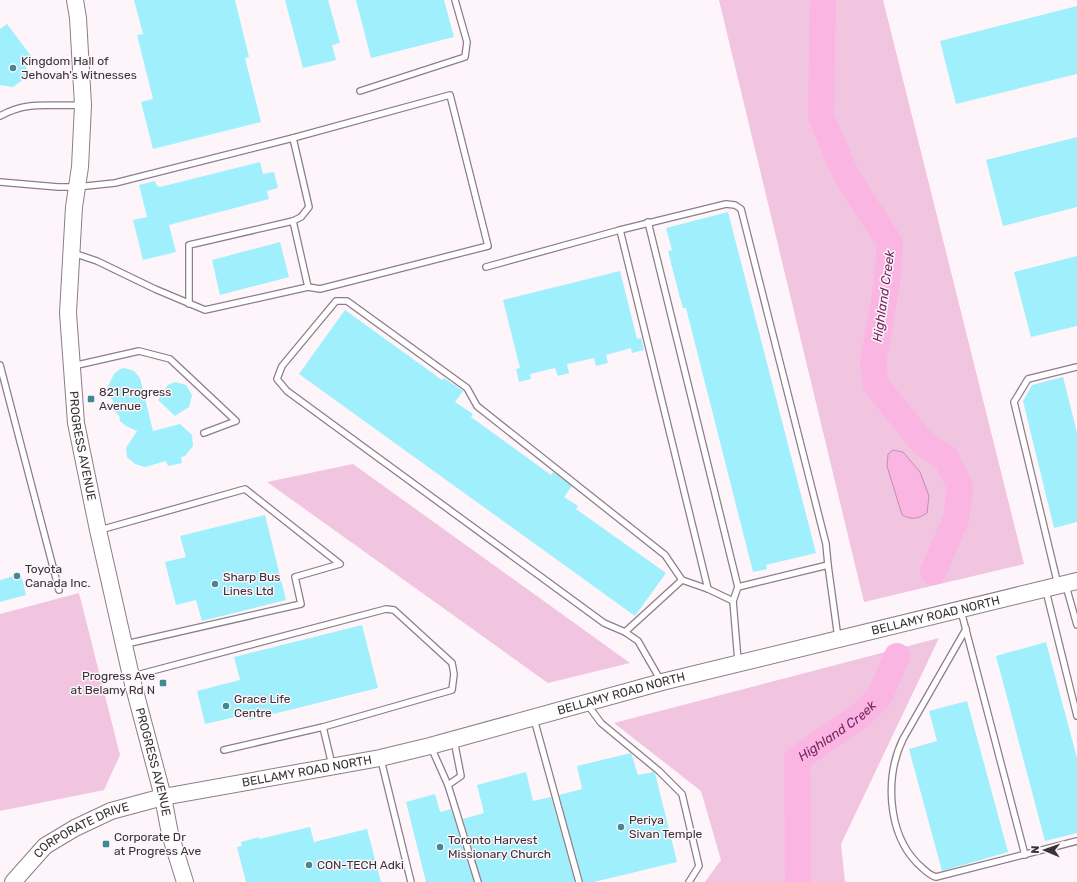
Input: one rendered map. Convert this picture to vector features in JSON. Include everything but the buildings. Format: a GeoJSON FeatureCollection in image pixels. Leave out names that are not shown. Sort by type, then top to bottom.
{"type":"FeatureCollection","features":[{"type":"Feature","properties":{"kind":"street","name":"PROGRESS AVENUE"},"geometry":{"type":"LineString","coordinates":[[74,0],[78,18],[83,104],[78,187],[71,252],[68,313],[76,424],[131,676],[163,797],[170,834],[186,882]]}},
{"type":"Feature","properties":{"kind":"street","name":"BELLAMY ROAD NORTH"},"geometry":{"type":"LineString","coordinates":[[163,797],[380,758],[454,740],[662,682],[1062,584]]}},
{"type":"Feature","properties":{"kind":"street","name":"CORPORATE DRIVE"},"geometry":{"type":"LineString","coordinates":[[13,882],[45,846],[75,828],[111,812],[163,797]]}},
{"type":"Feature","properties":{"kind":"lane"},"geometry":{"type":"LineString","coordinates":[[360,91],[465,57],[467,42],[455,0]]}},
{"type":"Feature","properties":{"kind":"lane"},"geometry":{"type":"LineString","coordinates":[[0,183],[78,187],[115,183],[293,138],[450,95],[488,246],[320,289],[308,287],[205,310],[155,289],[97,261],[71,252]]}},
{"type":"Feature","properties":{"kind":"lane"},"geometry":{"type":"LineString","coordinates":[[0,116],[15,108],[29,105],[61,106],[83,104]]}},
{"type":"Feature","properties":{"kind":"lane"},"geometry":{"type":"LineString","coordinates":[[190,304],[189,245],[293,221],[301,217],[309,207],[293,138]]}},
{"type":"Feature","properties":{"kind":"lane"},"geometry":{"type":"LineString","coordinates":[[486,267],[648,222],[726,204],[735,205],[741,209],[826,544],[838,639]]}},
{"type":"Feature","properties":{"kind":"lane"},"geometry":{"type":"LineString","coordinates":[[293,221],[308,287]]}},
{"type":"Feature","properties":{"kind":"lane"},"geometry":{"type":"LineString","coordinates":[[648,222],[738,586],[733,601],[739,663]]}},
{"type":"Feature","properties":{"kind":"lane"},"geometry":{"type":"LineString","coordinates":[[620,230],[708,589]]}},
{"type":"Feature","properties":{"kind":"lane"},"geometry":{"type":"LineString","coordinates":[[662,682],[638,641],[626,632],[604,623],[287,391],[277,379],[282,366],[336,301],[347,301],[467,388],[477,406],[665,555],[682,580],[708,589],[733,601]]}},
{"type":"Feature","properties":{"kind":"lane"},"geometry":{"type":"LineString","coordinates":[[71,367],[139,351],[170,359],[236,421],[204,433]]}},
{"type":"Feature","properties":{"kind":"lane"},"geometry":{"type":"LineString","coordinates":[[0,365],[59,590]]}},
{"type":"Feature","properties":{"kind":"lane"},"geometry":{"type":"LineString","coordinates":[[1077,367],[1028,380],[1014,402],[1062,584],[1077,626]]}},
{"type":"Feature","properties":{"kind":"lane"},"geometry":{"type":"LineString","coordinates":[[98,530],[245,489],[340,564],[295,577],[302,604],[124,644]]}},
{"type":"Feature","properties":{"kind":"lane"},"geometry":{"type":"LineString","coordinates":[[738,586],[828,565]]}},
{"type":"Feature","properties":{"kind":"lane"},"geometry":{"type":"LineString","coordinates":[[626,632],[682,580]]}},
{"type":"Feature","properties":{"kind":"lane"},"geometry":{"type":"LineString","coordinates":[[1062,584],[1077,716]]}},
{"type":"Feature","properties":{"kind":"lane"},"geometry":{"type":"LineString","coordinates":[[131,676],[386,609],[394,610],[452,663],[454,674],[452,690],[323,727],[224,750]]}},
{"type":"Feature","properties":{"kind":"lane"},"geometry":{"type":"LineString","coordinates":[[960,609],[1025,855]]}},
{"type":"Feature","properties":{"kind":"lane"},"geometry":{"type":"LineString","coordinates":[[966,630],[903,739],[897,753],[892,805],[896,825],[902,842],[910,856],[927,872],[936,877],[1077,841]]}},
{"type":"Feature","properties":{"kind":"lane"},"geometry":{"type":"LineString","coordinates":[[586,703],[601,723],[659,771],[682,794],[699,866],[689,882]]}},
{"type":"Feature","properties":{"kind":"lane"},"geometry":{"type":"LineString","coordinates":[[534,718],[579,882]]}},
{"type":"Feature","properties":{"kind":"lane"},"geometry":{"type":"LineString","coordinates":[[323,727],[332,767]]}},
{"type":"Feature","properties":{"kind":"lane"},"geometry":{"type":"LineString","coordinates":[[448,785],[461,776],[454,740]]}},
{"type":"Feature","properties":{"kind":"lane"},"geometry":{"type":"LineString","coordinates":[[430,746],[448,785],[478,882]]}},
{"type":"Feature","properties":{"kind":"lane"},"geometry":{"type":"LineString","coordinates":[[380,758],[411,882]]}},
{"type":"Feature","properties":{"kind":"shaded area"},"geometry":{"type":"Polygon","coordinates":[[[719,0],[883,0],[1024,564],[864,602],[719,0]]]}},
{"type":"Feature","properties":{"kind":"shaded area"},"geometry":{"type":"Polygon","coordinates":[[[893,450],[903,452],[920,472],[929,496],[927,513],[921,517],[909,518],[902,515],[887,466],[888,454],[893,450]]]}},
{"type":"Feature","properties":{"kind":"shaded area"},"geometry":{"type":"Polygon","coordinates":[[[353,464],[630,663],[548,683],[267,482],[353,464]]]}},
{"type":"Feature","properties":{"kind":"shaded area"},"geometry":{"type":"Polygon","coordinates":[[[79,593],[120,755],[104,790],[0,811],[0,614],[79,593]]]}},
{"type":"Feature","properties":{"kind":"shaded area"},"geometry":{"type":"Polygon","coordinates":[[[939,638],[841,844],[845,882],[705,882],[721,860],[701,791],[614,723],[939,638]]]}},
{"type":"Feature","properties":{"kind":"waterway","name":"Highland Creek"},"geometry":{"type":"LineString","coordinates":[[823,0],[821,117],[847,177],[890,243],[887,283],[873,363],[876,385],[923,443],[946,458],[960,487],[956,519],[933,572]]}},
{"type":"Feature","properties":{"kind":"waterway","name":"Highland Creek"},"geometry":{"type":"LineString","coordinates":[[798,882],[797,759],[860,716],[880,696],[897,656]]}},
{"type":"Feature","properties":{"kind":"place","name":"Kingdom Hall of Jehovah's Witnesses"},"geometry":{"type":"Point","coordinates":[13,68]}},
{"type":"Feature","properties":{"kind":"place","name":"821 Progress Avenue"},"geometry":{"type":"Point","coordinates":[91,399]}},
{"type":"Feature","properties":{"kind":"place","name":"Toyota Canada Inc."},"geometry":{"type":"Point","coordinates":[17,576]}},
{"type":"Feature","properties":{"kind":"place","name":"Sharp Bus Lines Ltd"},"geometry":{"type":"Point","coordinates":[215,584]}},
{"type":"Feature","properties":{"kind":"place","name":"Progress Ave at Belamy Rd N"},"geometry":{"type":"Point","coordinates":[163,683]}},
{"type":"Feature","properties":{"kind":"place","name":"Grace Life Centre"},"geometry":{"type":"Point","coordinates":[226,706]}},
{"type":"Feature","properties":{"kind":"place","name":"Periya Sivan Temple"},"geometry":{"type":"Point","coordinates":[621,827]}},
{"type":"Feature","properties":{"kind":"place","name":"Corporate Dr at Progress Ave"},"geometry":{"type":"Point","coordinates":[106,844]}},
{"type":"Feature","properties":{"kind":"place","name":"Toronto Harvest Missionary Church"},"geometry":{"type":"Point","coordinates":[440,847]}},
{"type":"Feature","properties":{"kind":"place","name":"CON-TECH Adki"},"geometry":{"type":"Point","coordinates":[309,865]}}]}
